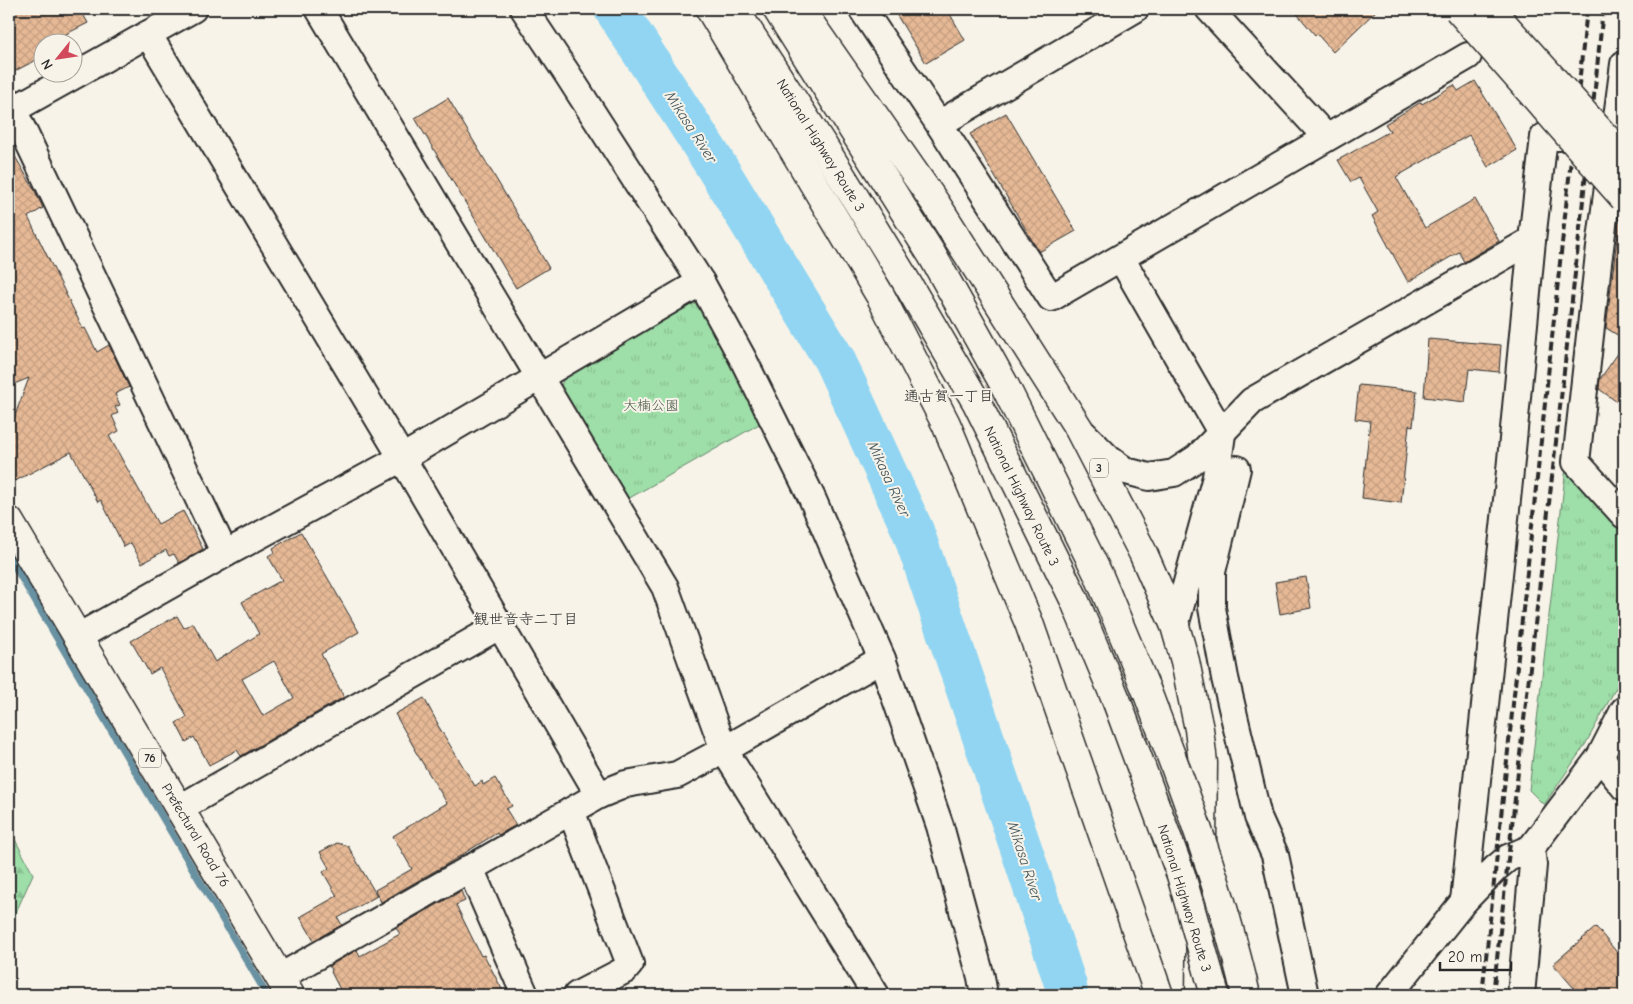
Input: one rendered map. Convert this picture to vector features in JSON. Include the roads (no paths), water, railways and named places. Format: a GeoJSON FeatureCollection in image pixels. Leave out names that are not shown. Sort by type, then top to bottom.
{"type":"FeatureCollection","features":[{"type":"Feature","properties":{"kind":"main road"},"geometry":{"type":"LineString","coordinates":[[710,9],[880,297],[946,424],[1029,623],[1159,995]]}},
{"type":"Feature","properties":{"kind":"main road","name":"National Highway Route 3"},"geometry":{"type":"LineString","coordinates":[[734,9],[867,216],[977,403],[1074,599],[1117,702],[1181,875],[1215,995]]}},
{"type":"Feature","properties":{"kind":"main road"},"geometry":{"type":"LineString","coordinates":[[777,9],[932,255],[1005,386],[1099,576],[1146,688],[1212,870],[1239,962],[1246,995]]}},
{"type":"Feature","properties":{"kind":"main road","name":"3"},"geometry":{"type":"LineString","coordinates":[[800,9],[936,204],[1079,429],[1143,552],[1175,626],[1185,661],[1203,763],[1200,995]]}},
{"type":"Feature","properties":{"kind":"main road"},"geometry":{"type":"LineString","coordinates":[[1458,9],[1614,206]]}},
{"type":"Feature","properties":{"kind":"main road"},"geometry":{"type":"LineString","coordinates":[[1490,9],[1619,149]]}},
{"type":"Feature","properties":{"kind":"main road","name":"Prefectural Road 76"},"geometry":{"type":"LineString","coordinates":[[9,521],[285,986]]}},
{"type":"Feature","properties":{"kind":"street"},"geometry":{"type":"LineString","coordinates":[[192,9],[10,108],[225,554]]}},
{"type":"Feature","properties":{"kind":"street"},"geometry":{"type":"LineString","coordinates":[[319,9],[665,587],[724,750],[868,993]]}},
{"type":"Feature","properties":{"kind":"street"},"geometry":{"type":"LineString","coordinates":[[524,9],[701,282],[743,359],[812,498],[882,659],[940,826],[981,977],[984,995]]}},
{"type":"Feature","properties":{"kind":"street"},"geometry":{"type":"LineString","coordinates":[[862,9],[939,124],[1051,298],[1468,56]]}},
{"type":"Feature","properties":{"kind":"street"},"geometry":{"type":"LineString","coordinates":[[939,124],[1135,9]]}},
{"type":"Feature","properties":{"kind":"street"},"geometry":{"type":"LineString","coordinates":[[1209,9],[1326,137]]}},
{"type":"Feature","properties":{"kind":"street"},"geometry":{"type":"LineString","coordinates":[[148,34],[402,458],[599,795]]}},
{"type":"Feature","properties":{"kind":"street"},"geometry":{"type":"LineString","coordinates":[[1624,64],[1614,206],[1576,462],[1624,515]]}},
{"type":"Feature","properties":{"kind":"street"},"geometry":{"type":"LineString","coordinates":[[1464,901],[1544,137],[1619,149]]}},
{"type":"Feature","properties":{"kind":"street"},"geometry":{"type":"LineString","coordinates":[[1614,206],[1624,235]]}},
{"type":"Feature","properties":{"kind":"street"},"geometry":{"type":"LineString","coordinates":[[1079,429],[1109,459],[1126,471],[1149,477],[1174,472],[1197,458],[1252,401],[1532,240]]}},
{"type":"Feature","properties":{"kind":"street"},"geometry":{"type":"LineString","coordinates":[[1121,258],[1222,434],[1216,477],[1175,626]]}},
{"type":"Feature","properties":{"kind":"street"},"geometry":{"type":"LineString","coordinates":[[78,637],[225,554],[402,458],[701,282]]}},
{"type":"Feature","properties":{"kind":"street"},"geometry":{"type":"LineString","coordinates":[[1237,469],[1212,572],[1212,608],[1225,678],[1258,817],[1275,855],[1305,995]]}},
{"type":"Feature","properties":{"kind":"street"},"geometry":{"type":"LineString","coordinates":[[180,808],[499,626]]}},
{"type":"Feature","properties":{"kind":"street"},"geometry":{"type":"LineString","coordinates":[[285,986],[470,868],[599,795],[626,784],[677,775],[882,659]]}},
{"type":"Feature","properties":{"kind":"street"},"geometry":{"type":"LineString","coordinates":[[1389,995],[1464,901],[1496,868],[1508,858],[1532,848],[1600,757],[1624,710]]}},
{"type":"Feature","properties":{"kind":"street"},"geometry":{"type":"LineString","coordinates":[[1600,757],[1624,787]]}},
{"type":"Feature","properties":{"kind":"street"},"geometry":{"type":"LineString","coordinates":[[571,811],[630,964],[625,970],[577,995]]}},
{"type":"Feature","properties":{"kind":"street"},"geometry":{"type":"LineString","coordinates":[[1523,994],[1533,865],[1532,848]]}},
{"type":"Feature","properties":{"kind":"street"},"geometry":{"type":"LineString","coordinates":[[470,868],[525,995]]}},
{"type":"Feature","properties":{"kind":"waterway","name":"Mikasa River"},"geometry":{"type":"LineString","coordinates":[[615,9],[713,161],[834,359],[913,531],[1024,857],[1066,986],[1067,995]]}},
{"type":"Feature","properties":{"kind":"waterway"},"geometry":{"type":"LineString","coordinates":[[9,557],[267,995]]}},
{"type":"Feature","properties":{"kind":"railway"},"geometry":{"type":"LineString","coordinates":[[1482,995],[1587,9]]}},
{"type":"Feature","properties":{"kind":"railway"},"geometry":{"type":"LineString","coordinates":[[1493,995],[1577,256],[1603,9]]}},
{"type":"Feature","properties":{"kind":"district","name":"通古賀一丁目"},"geometry":{"type":"Point","coordinates":[949,396]}},
{"type":"Feature","properties":{"kind":"district","name":"観世音寺二丁目"},"geometry":{"type":"Point","coordinates":[526,619]}},
{"type":"Feature","properties":{"kind":"park label","name":"大楠公園"},"geometry":{"type":"Point","coordinates":[651,405]}}]}
